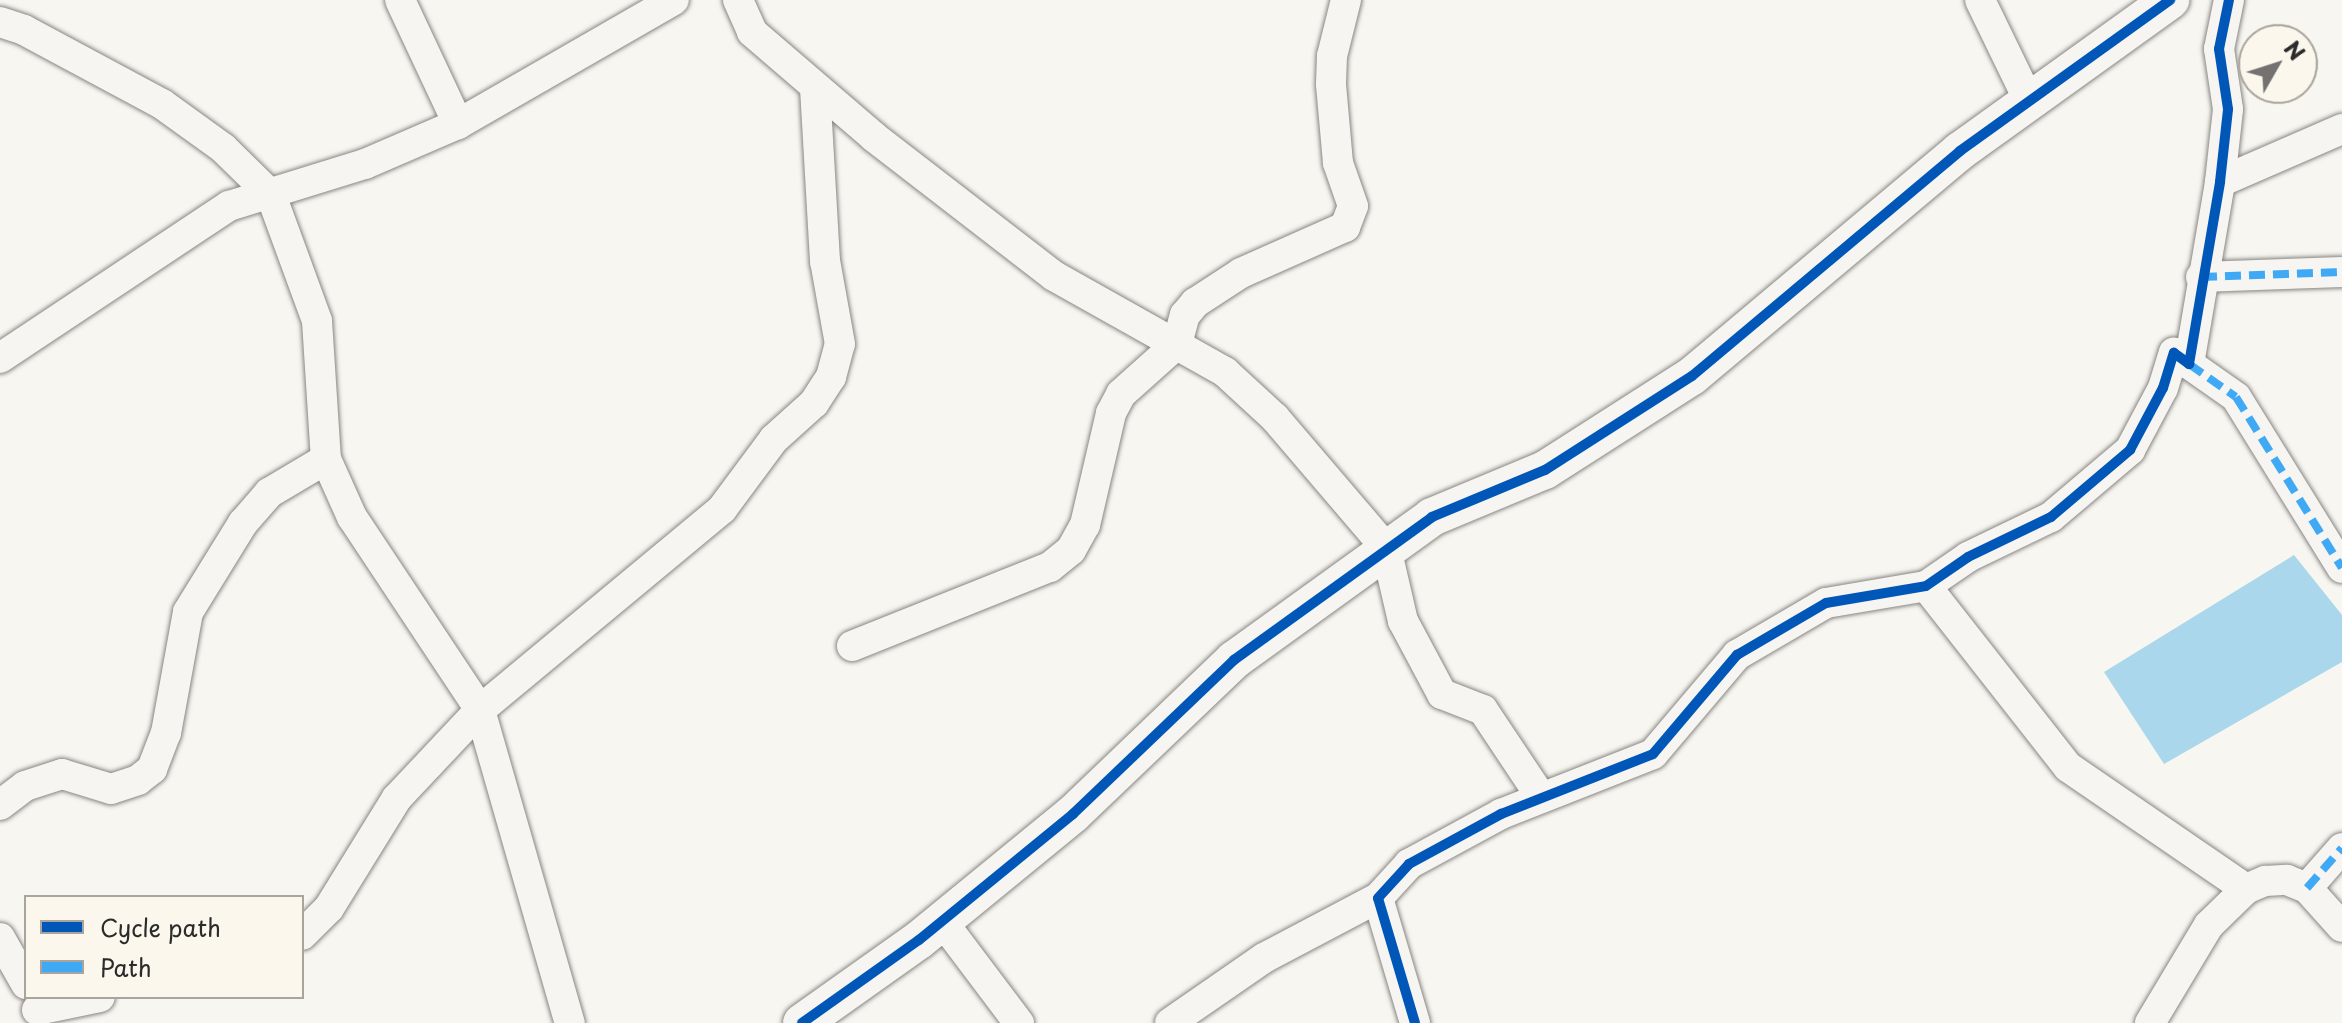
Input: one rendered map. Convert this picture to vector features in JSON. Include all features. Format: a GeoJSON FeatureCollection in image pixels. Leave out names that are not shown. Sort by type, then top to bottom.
{"type":"FeatureCollection","features":[{"type":"Feature","properties":{"kind":"street"},"geometry":{"type":"LineString","coordinates":[[400,0],[458,124]]}},
{"type":"Feature","properties":{"kind":"street"},"geometry":{"type":"LineString","coordinates":[[0,358],[192,226],[229,206],[365,164],[458,124],[674,0]]}},
{"type":"Feature","properties":{"kind":"street"},"geometry":{"type":"LineString","coordinates":[[738,0],[752,32],[815,90],[1054,276],[1225,372],[1275,418],[1386,548],[1403,621],[1442,694],[1483,710],[1541,797]]}},
{"type":"Feature","properties":{"kind":"street"},"geometry":{"type":"LineString","coordinates":[[852,646],[1050,567],[1071,550],[1085,525],[1111,413],[1121,394],[1177,344],[1185,315],[1207,293],[1299,246],[1337,235],[1350,220],[1353,206],[1338,163],[1331,84],[1332,56],[1346,0]]}},
{"type":"Feature","properties":{"kind":"street"},"geometry":{"type":"LineString","coordinates":[[1980,0],[2028,99]]}},
{"type":"Feature","properties":{"kind":"street"},"geometry":{"type":"LineString","coordinates":[[802,1023],[942,921],[1073,814],[1234,660],[1432,517],[1545,470],[1692,376],[2028,99],[2170,0]]}},
{"type":"Feature","properties":{"kind":"street"},"geometry":{"type":"LineString","coordinates":[[2189,364],[2201,277],[2220,182],[2228,109],[2219,49],[2229,0]]}},
{"type":"Feature","properties":{"kind":"street"},"geometry":{"type":"LineString","coordinates":[[0,22],[24,30],[162,104],[223,148],[271,195],[317,321],[326,459],[360,530],[480,710],[570,1023]]}},
{"type":"Feature","properties":{"kind":"street"},"geometry":{"type":"LineString","coordinates":[[304,933],[329,908],[397,798],[480,710],[722,509],[774,439],[814,403],[831,377],[840,344],[825,261],[815,90]]}},
{"type":"Feature","properties":{"kind":"street"},"geometry":{"type":"LineString","coordinates":[[2220,182],[2342,129]]}},
{"type":"Feature","properties":{"kind":"street"},"geometry":{"type":"LineString","coordinates":[[2201,277],[2342,272]]}},
{"type":"Feature","properties":{"kind":"street"},"geometry":{"type":"LineString","coordinates":[[1170,1023],[1264,958],[1378,898],[1409,864],[1541,797],[1653,754],[1737,655],[1826,603],[1926,586],[1968,557],[2051,517],[2130,450],[2163,388],[2174,353],[2236,397],[2342,568]]}},
{"type":"Feature","properties":{"kind":"street"},"geometry":{"type":"LineString","coordinates":[[0,805],[25,786],[62,774],[111,789],[152,769],[166,733],[188,612],[243,523],[269,493],[326,459]]}},
{"type":"Feature","properties":{"kind":"street"},"geometry":{"type":"LineString","coordinates":[[1926,586],[2068,767],[2246,889]]}},
{"type":"Feature","properties":{"kind":"street"},"geometry":{"type":"LineString","coordinates":[[2307,888],[2342,848]]}},
{"type":"Feature","properties":{"kind":"street"},"geometry":{"type":"LineString","coordinates":[[2150,1023],[2209,925],[2246,889],[2287,880],[2307,888],[2342,927]]}},
{"type":"Feature","properties":{"kind":"street"},"geometry":{"type":"LineString","coordinates":[[1378,898],[1415,1023]]}},
{"type":"Feature","properties":{"kind":"street"},"geometry":{"type":"LineString","coordinates":[[942,921],[1019,1023]]}},
{"type":"Feature","properties":{"kind":"street"},"geometry":{"type":"LineString","coordinates":[[0,938],[24,988]]}},
{"type":"Feature","properties":{"kind":"street"},"geometry":{"type":"LineString","coordinates":[[31,1003],[77,999]]}},
{"type":"Feature","properties":{"kind":"water"},"geometry":{"type":"Polygon","coordinates":[[[2294,555],[2342,615],[2342,662],[2164,764],[2104,672],[2294,555]]]}},
{"type":"Feature","properties":{"kind":"marked path"},"geometry":{"type":"LineString","coordinates":[[2201,277],[2342,272]]}},
{"type":"Feature","properties":{"kind":"marked path"},"geometry":{"type":"LineString","coordinates":[[2189,364],[2236,397],[2342,568]]}},
{"type":"Feature","properties":{"kind":"marked path"},"geometry":{"type":"LineString","coordinates":[[2307,888],[2342,848]]}},
{"type":"Feature","properties":{"kind":"cycle path"},"geometry":{"type":"LineString","coordinates":[[802,1023],[919,940],[1073,814],[1234,660],[1432,517],[1545,470],[1692,376],[1960,151],[2170,0]]}},
{"type":"Feature","properties":{"kind":"cycle path"},"geometry":{"type":"LineString","coordinates":[[1415,1023],[1378,898],[1409,864],[1501,814],[1653,754],[1737,655],[1826,603],[1926,586],[1968,557],[2051,517],[2130,450],[2163,388],[2174,353],[2189,364],[2220,182],[2228,109],[2219,49],[2229,0]]}}]}
